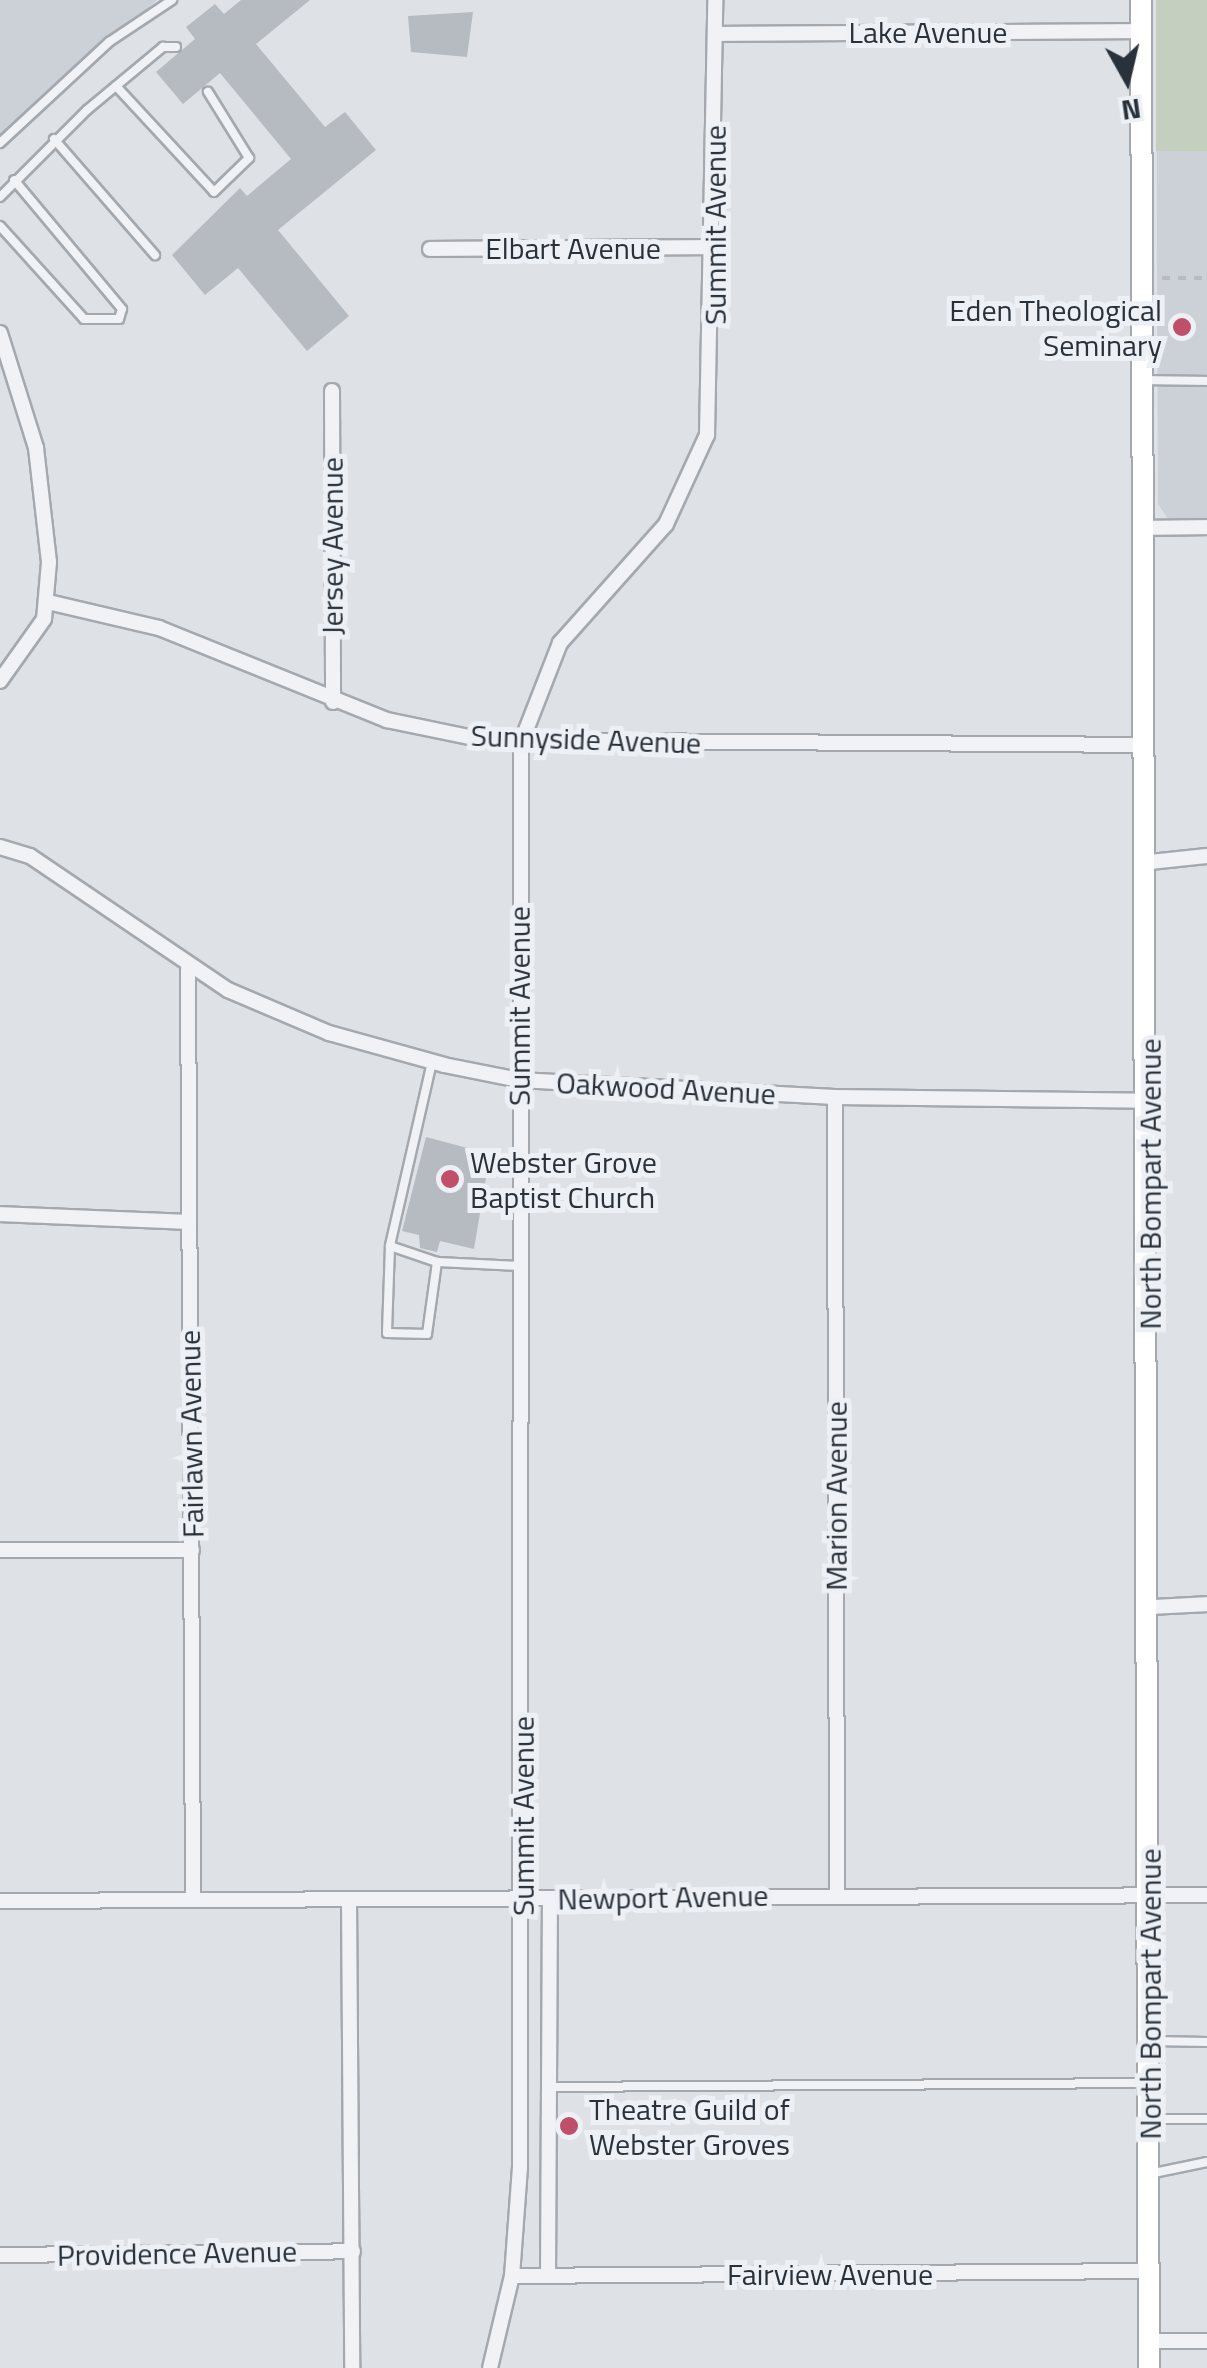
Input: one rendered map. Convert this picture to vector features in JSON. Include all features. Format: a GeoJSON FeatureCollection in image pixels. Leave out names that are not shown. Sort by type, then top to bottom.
{"type":"FeatureCollection","features":[{"type":"Feature","properties":{"kind":"street","name":"Summit Avenue"},"geometry":{"type":"LineString","coordinates":[[490,2368],[512,2276],[524,1898],[519,1080],[522,743],[560,643],[648,547],[696,468],[713,407],[715,0]]}},
{"type":"Feature","properties":{"kind":"street","name":"North Bompart Avenue"},"geometry":{"type":"LineString","coordinates":[[1141,0],[1150,862],[1150,2368]]}},
{"type":"Feature","properties":{"kind":"street","name":"Lake Avenue"},"geometry":{"type":"LineString","coordinates":[[715,34],[1141,31]]}},
{"type":"Feature","properties":{"kind":"street","name":"Elbart Avenue"},"geometry":{"type":"LineString","coordinates":[[430,249],[715,247]]}},
{"type":"Feature","properties":{"kind":"street"},"geometry":{"type":"LineString","coordinates":[[0,680],[35,639],[48,602],[42,478],[2,342]]}},
{"type":"Feature","properties":{"kind":"street","name":"Jersey Avenue"},"geometry":{"type":"LineString","coordinates":[[332,391],[333,702]]}},
{"type":"Feature","properties":{"kind":"street"},"geometry":{"type":"LineString","coordinates":[[1144,528],[1207,527]]}},
{"type":"Feature","properties":{"kind":"street","name":"Sunnyside Avenue"},"geometry":{"type":"LineString","coordinates":[[48,602],[159,628],[333,702],[522,743],[1146,744]]}},
{"type":"Feature","properties":{"kind":"street","name":"Oakwood Avenue"},"geometry":{"type":"LineString","coordinates":[[0,847],[64,878],[188,969],[329,1033],[432,1062],[519,1080],[835,1098],[1149,1101]]}},
{"type":"Feature","properties":{"kind":"street"},"geometry":{"type":"LineString","coordinates":[[1150,862],[1207,856]]}},
{"type":"Feature","properties":{"kind":"street","name":"Fairlawn Avenue"},"geometry":{"type":"LineString","coordinates":[[188,969],[193,1899]]}},
{"type":"Feature","properties":{"kind":"street","name":"Marion Avenue"},"geometry":{"type":"LineString","coordinates":[[835,1098],[837,1895]]}},
{"type":"Feature","properties":{"kind":"street"},"geometry":{"type":"LineString","coordinates":[[0,1214],[189,1222]]}},
{"type":"Feature","properties":{"kind":"street"},"geometry":{"type":"LineString","coordinates":[[0,1550],[192,1550]]}},
{"type":"Feature","properties":{"kind":"street"},"geometry":{"type":"LineString","coordinates":[[1152,1606],[1207,1604]]}},
{"type":"Feature","properties":{"kind":"street","name":"Newport Avenue"},"geometry":{"type":"LineString","coordinates":[[0,1901],[1207,1895]]}},
{"type":"Feature","properties":{"kind":"street"},"geometry":{"type":"LineString","coordinates":[[548,2276],[550,1898]]}},
{"type":"Feature","properties":{"kind":"street"},"geometry":{"type":"LineString","coordinates":[[348,1899],[352,2368]]}},
{"type":"Feature","properties":{"kind":"street","name":"Providence Avenue"},"geometry":{"type":"LineString","coordinates":[[0,2255],[353,2251]]}},
{"type":"Feature","properties":{"kind":"street","name":"Fairview Avenue"},"geometry":{"type":"LineString","coordinates":[[512,2276],[1148,2272]]}},
{"type":"Feature","properties":{"kind":"street"},"geometry":{"type":"LineString","coordinates":[[1150,2341],[1207,2341]]}},
{"type":"Feature","properties":{"kind":"lane"},"geometry":{"type":"LineString","coordinates":[[0,143],[108,42],[172,0]]}},
{"type":"Feature","properties":{"kind":"lane"},"geometry":{"type":"LineString","coordinates":[[0,197],[54,138],[116,86],[176,46]]}},
{"type":"Feature","properties":{"kind":"lane"},"geometry":{"type":"LineString","coordinates":[[116,86],[214,192],[250,158],[208,92]]}},
{"type":"Feature","properties":{"kind":"lane"},"geometry":{"type":"LineString","coordinates":[[54,138],[155,255]]}},
{"type":"Feature","properties":{"kind":"lane"},"geometry":{"type":"LineString","coordinates":[[0,226],[84,320],[119,318],[122,309],[14,180]]}},
{"type":"Feature","properties":{"kind":"lane"},"geometry":{"type":"LineString","coordinates":[[1142,380],[1207,381]]}},
{"type":"Feature","properties":{"kind":"lane"},"geometry":{"type":"LineString","coordinates":[[432,1062],[390,1246],[387,1334],[427,1334],[437,1262]]}},
{"type":"Feature","properties":{"kind":"lane"},"geometry":{"type":"LineString","coordinates":[[390,1246],[437,1262],[520,1266]]}},
{"type":"Feature","properties":{"kind":"lane"},"geometry":{"type":"LineString","coordinates":[[1150,2041],[1207,2042]]}},
{"type":"Feature","properties":{"kind":"lane"},"geometry":{"type":"LineString","coordinates":[[549,2086],[1149,2083]]}},
{"type":"Feature","properties":{"kind":"lane"},"geometry":{"type":"LineString","coordinates":[[1149,2119],[1207,2118]]}},
{"type":"Feature","properties":{"kind":"lane"},"geometry":{"type":"LineString","coordinates":[[1149,2174],[1207,2162]]}},
{"type":"Feature","properties":{"kind":"path"},"geometry":{"type":"LineString","coordinates":[[1142,278],[1207,278]]}},
{"type":"Feature","properties":{"kind":"shaded area"},"geometry":{"type":"Polygon","coordinates":[[[0,0],[157,0],[0,137],[0,0]]]}},
{"type":"Feature","properties":{"kind":"shaded area","name":"Eden Theological Seminary"},"geometry":{"type":"Polygon","coordinates":[[[1156,0],[1207,0],[1207,519],[1168,519],[1158,504],[1156,0]]]}},
{"type":"Feature","properties":{"kind":"green space"},"geometry":{"type":"Polygon","coordinates":[[[1156,0],[1207,0],[1207,151],[1156,151],[1156,0]]]}},
{"type":"Feature","properties":{"kind":"building"},"geometry":{"type":"Polygon","coordinates":[[[241,0],[310,0],[256,44],[325,127],[345,112],[376,150],[278,230],[349,316],[307,351],[238,268],[205,295],[172,255],[240,188],[247,196],[291,159],[220,73],[183,104],[156,72],[195,39],[186,27],[215,4],[224,14],[241,0]]]}},
{"type":"Feature","properties":{"kind":"building"},"geometry":{"type":"Polygon","coordinates":[[[473,12],[467,57],[411,52],[408,16],[473,12]]]}},
{"type":"Feature","properties":{"kind":"building","name":"Webster Grove Baptist Church"},"geometry":{"type":"Polygon","coordinates":[[[426,1137],[490,1154],[474,1249],[440,1241],[437,1252],[420,1248],[419,1235],[402,1231],[426,1137]]]}},
{"type":"Feature","properties":{"kind":"place","name":"Eden Theological Seminary"},"geometry":{"type":"Point","coordinates":[1182,327]}},
{"type":"Feature","properties":{"kind":"place","name":"Webster Grove Baptist Church"},"geometry":{"type":"Point","coordinates":[450,1179]}},
{"type":"Feature","properties":{"kind":"place","name":"Theatre Guild of Webster Groves"},"geometry":{"type":"Point","coordinates":[569,2126]}}]}
